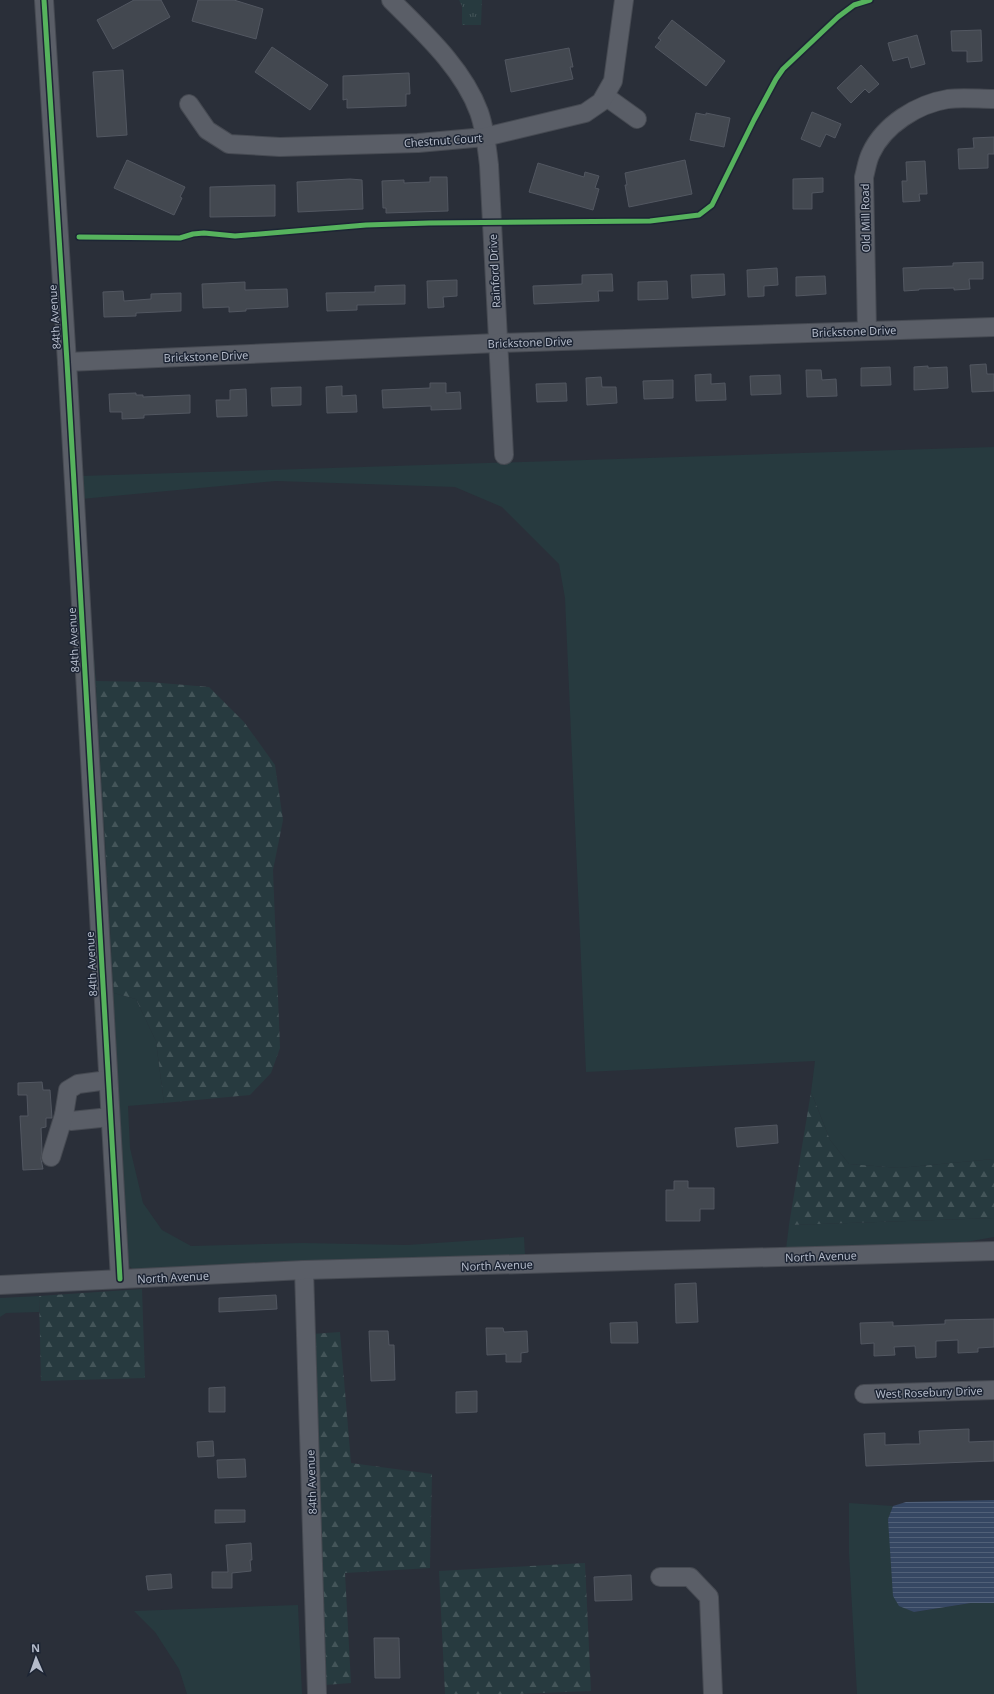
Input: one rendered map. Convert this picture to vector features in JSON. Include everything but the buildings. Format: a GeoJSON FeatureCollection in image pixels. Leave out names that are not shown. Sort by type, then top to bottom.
{"type":"FeatureCollection","features":[{"type":"Feature","properties":{"kind":"street","name":"84th Avenue"},"geometry":{"type":"LineString","coordinates":[[44,0],[120,1279]]}},
{"type":"Feature","properties":{"kind":"street","name":"Rainford Drive"},"geometry":{"type":"LineString","coordinates":[[391,0],[424,32],[465,83],[479,112],[485,137],[489,166],[504,455]]}},
{"type":"Feature","properties":{"kind":"street","name":"Chestnut Court"},"geometry":{"type":"LineString","coordinates":[[189,104],[207,130],[229,144],[280,147],[418,143],[485,137],[585,113],[601,102],[613,80],[624,0]]}},
{"type":"Feature","properties":{"kind":"street"},"geometry":{"type":"LineString","coordinates":[[605,96],[637,119]]}},
{"type":"Feature","properties":{"kind":"street","name":"Old Mill Road"},"geometry":{"type":"LineString","coordinates":[[867,331],[864,177],[871,154],[886,129],[902,117],[924,107],[948,99],[994,99]]}},
{"type":"Feature","properties":{"kind":"street","name":"Brickstone Drive"},"geometry":{"type":"LineString","coordinates":[[66,362],[497,343],[994,326]]}},
{"type":"Feature","properties":{"kind":"street"},"geometry":{"type":"LineString","coordinates":[[51,1157],[64,1115],[68,1090],[78,1084],[108,1080]]}},
{"type":"Feature","properties":{"kind":"street"},"geometry":{"type":"LineString","coordinates":[[64,1115],[71,1121],[110,1117]]}},
{"type":"Feature","properties":{"kind":"street","name":"North Avenue"},"geometry":{"type":"LineString","coordinates":[[0,1285],[304,1270],[994,1251]]}},
{"type":"Feature","properties":{"kind":"street","name":"84th Avenue"},"geometry":{"type":"LineString","coordinates":[[304,1270],[317,1694]]}},
{"type":"Feature","properties":{"kind":"street","name":"West Rosebury Drive"},"geometry":{"type":"LineString","coordinates":[[864,1394],[994,1390]]}},
{"type":"Feature","properties":{"kind":"street"},"geometry":{"type":"LineString","coordinates":[[660,1577],[690,1577],[709,1597],[713,1694]]}},
{"type":"Feature","properties":{"kind":"green space"},"geometry":{"type":"Polygon","coordinates":[[[459,0],[482,0],[481,25],[462,25],[462,6],[459,0]]]}},
{"type":"Feature","properties":{"kind":"green space"},"geometry":{"type":"Polygon","coordinates":[[[994,447],[994,1159],[899,1168],[849,1164],[830,1140],[811,1092],[815,1061],[586,1072],[565,598],[559,564],[502,507],[455,487],[276,481],[81,499],[80,476],[994,447]]]}},
{"type":"Feature","properties":{"kind":"green space"},"geometry":{"type":"Polygon","coordinates":[[[82,506],[96,681],[114,993],[136,999],[156,1041],[164,1103],[128,1106],[130,1148],[143,1203],[162,1230],[191,1246],[302,1243],[407,1245],[524,1237],[525,1255],[136,1273],[121,1257],[82,506]]]}},
{"type":"Feature","properties":{"kind":"green space"},"geometry":{"type":"Polygon","coordinates":[[[96,681],[149,682],[209,687],[244,722],[275,765],[283,820],[273,870],[280,1048],[271,1073],[250,1095],[164,1103],[156,1041],[136,999],[114,993],[96,681]]]}},
{"type":"Feature","properties":{"kind":"green space"},"geometry":{"type":"Polygon","coordinates":[[[811,1092],[830,1140],[849,1164],[899,1168],[994,1159],[994,1218],[789,1225],[811,1092]]]}},
{"type":"Feature","properties":{"kind":"green space"},"geometry":{"type":"Polygon","coordinates":[[[994,1218],[994,1237],[966,1242],[786,1249],[789,1225],[994,1218]]]}},
{"type":"Feature","properties":{"kind":"green space"},"geometry":{"type":"Polygon","coordinates":[[[142,1289],[145,1378],[41,1381],[39,1296],[142,1289]]]}},
{"type":"Feature","properties":{"kind":"green space"},"geometry":{"type":"Polygon","coordinates":[[[39,1296],[39,1312],[6,1313],[0,1317],[0,1298],[39,1296]]]}},
{"type":"Feature","properties":{"kind":"green space"},"geometry":{"type":"Polygon","coordinates":[[[340,1332],[351,1463],[432,1474],[430,1568],[345,1573],[351,1683],[325,1685],[312,1334],[340,1332]]]}},
{"type":"Feature","properties":{"kind":"green space"},"geometry":{"type":"Polygon","coordinates":[[[849,1503],[893,1506],[888,1519],[914,1612],[971,1603],[994,1603],[994,1694],[857,1694],[849,1554],[849,1503]]]}},
{"type":"Feature","properties":{"kind":"green space"},"geometry":{"type":"Polygon","coordinates":[[[585,1563],[591,1691],[517,1694],[445,1694],[439,1571],[585,1563]]]}},
{"type":"Feature","properties":{"kind":"green space"},"geometry":{"type":"Polygon","coordinates":[[[298,1605],[302,1694],[187,1694],[179,1669],[155,1632],[134,1611],[298,1605]]]}},
{"type":"Feature","properties":{"kind":"water"},"geometry":{"type":"Polygon","coordinates":[[[994,1500],[994,1603],[971,1603],[914,1612],[899,1606],[893,1596],[888,1519],[893,1506],[906,1502],[994,1500]]]}},
{"type":"Feature","properties":{"kind":"cycle path"},"geometry":{"type":"LineString","coordinates":[[44,0],[67,362],[120,1279]]}},
{"type":"Feature","properties":{"kind":"cycle path"},"geometry":{"type":"LineString","coordinates":[[79,237],[180,238],[193,234],[204,233],[235,236],[366,225],[650,221],[699,215],[712,205],[754,120],[783,69],[838,17],[854,5],[870,0]]}}]}
